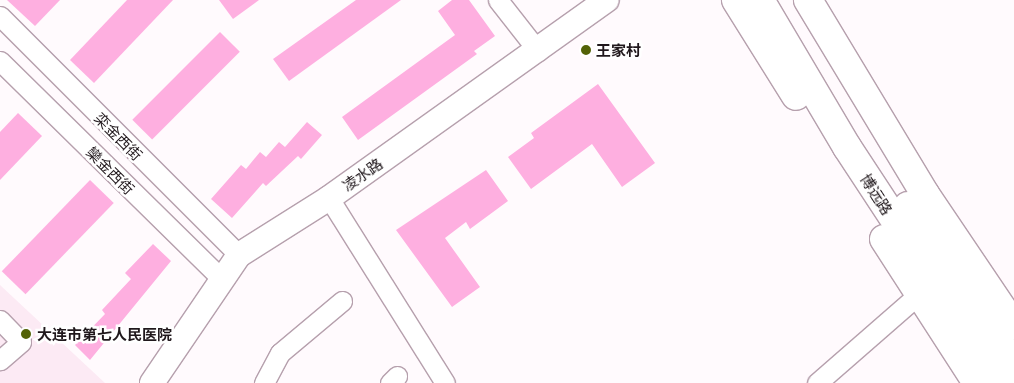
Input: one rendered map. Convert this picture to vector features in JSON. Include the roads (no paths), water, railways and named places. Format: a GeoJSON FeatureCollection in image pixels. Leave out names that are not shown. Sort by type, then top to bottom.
{"type":"FeatureCollection","features":[{"type":"Feature","properties":{"kind":"main road"},"geometry":{"type":"LineString","coordinates":[[736,0],[918,294],[977,383]]}},
{"type":"Feature","properties":{"kind":"main road","name":"博远路"},"geometry":{"type":"LineString","coordinates":[[760,0],[847,147],[993,334],[1014,365]]}},
{"type":"Feature","properties":{"kind":"main road"},"geometry":{"type":"LineString","coordinates":[[780,0],[866,142],[993,334]]}},
{"type":"Feature","properties":{"kind":"main road"},"geometry":{"type":"LineString","coordinates":[[808,0],[925,194],[993,334]]}},
{"type":"Feature","properties":{"kind":"main road","name":"博远路"},"geometry":{"type":"LineString","coordinates":[[993,334],[1002,383]]}},
{"type":"Feature","properties":{"kind":"street"},"geometry":{"type":"LineString","coordinates":[[498,0],[538,50]]}},
{"type":"Feature","properties":{"kind":"street","name":"凌水路"},"geometry":{"type":"LineString","coordinates":[[152,383],[239,255],[329,198],[607,0]]}},
{"type":"Feature","properties":{"kind":"street","name":"栾金西街"},"geometry":{"type":"LineString","coordinates":[[0,16],[239,255]]}},
{"type":"Feature","properties":{"kind":"street","name":"欒金西街"},"geometry":{"type":"LineString","coordinates":[[0,61],[222,280]]}},
{"type":"Feature","properties":{"kind":"street"},"geometry":{"type":"LineString","coordinates":[[329,198],[445,383]]}},
{"type":"Feature","properties":{"kind":"street"},"geometry":{"type":"LineString","coordinates":[[817,383],[918,294]]}},
{"type":"Feature","properties":{"kind":"street"},"geometry":{"type":"LineString","coordinates":[[264,383],[280,354],[342,301]]}},
{"type":"Feature","properties":{"kind":"street"},"geometry":{"type":"LineString","coordinates":[[0,320],[21,342],[0,360]]}},
{"type":"Feature","properties":{"kind":"place","name":"王家村"},"geometry":{"type":"Point","coordinates":[586,50]}},
{"type":"Feature","properties":{"kind":"place","name":"大连市第七人民医院"},"geometry":{"type":"Point","coordinates":[26,334]}}]}
